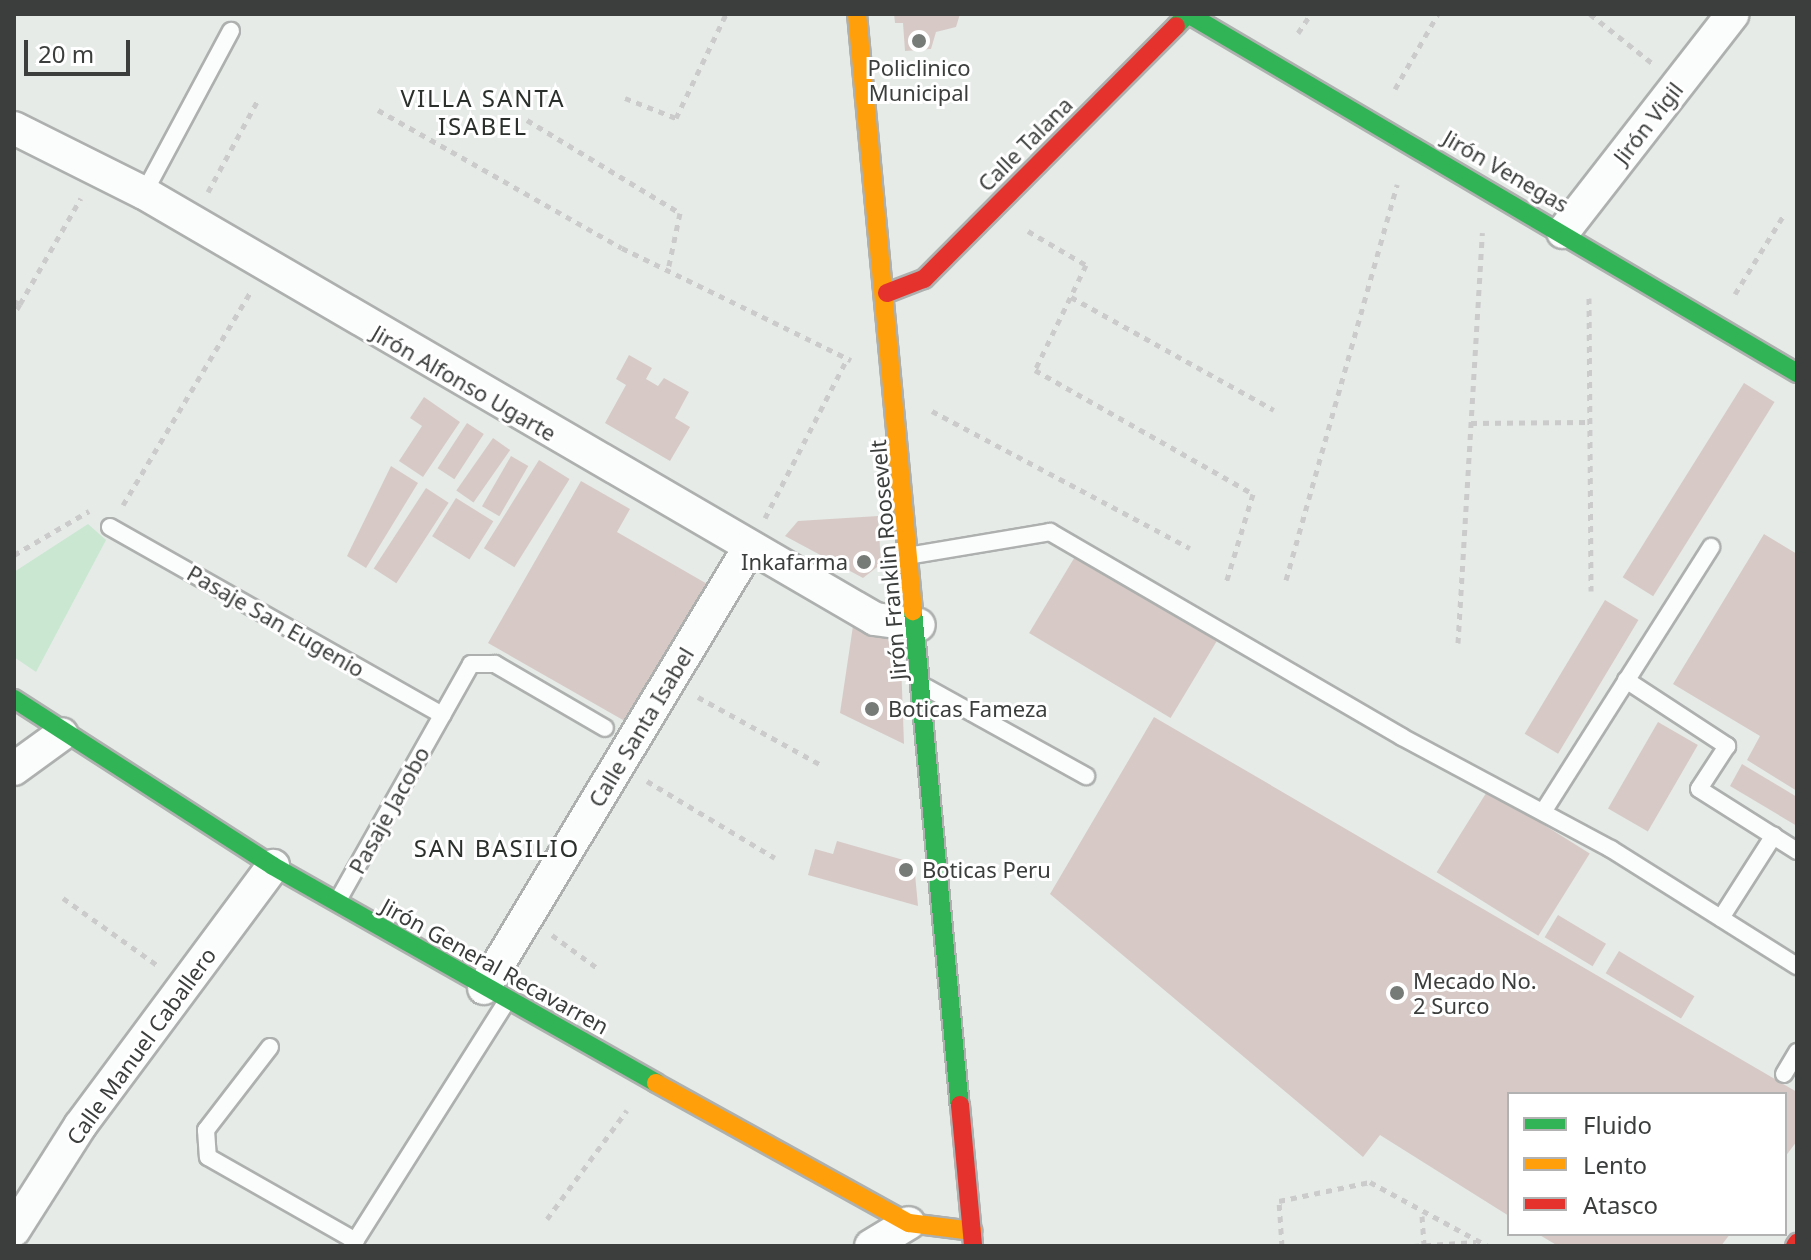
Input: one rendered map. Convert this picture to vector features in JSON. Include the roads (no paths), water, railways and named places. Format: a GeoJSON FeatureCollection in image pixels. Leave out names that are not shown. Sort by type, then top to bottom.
{"type":"FeatureCollection","features":[{"type":"Feature","properties":{"kind":"street","name":"Jirón Franklin Roosevelt"},"geometry":{"type":"LineString","coordinates":[[857,14],[913,555],[972,1238]]}},
{"type":"Feature","properties":{"kind":"street","name":"Calle Talana"},"geometry":{"type":"LineString","coordinates":[[887,293],[924,279],[1188,14]]}},
{"type":"Feature","properties":{"kind":"street","name":"Jirón Venegas"},"geometry":{"type":"LineString","coordinates":[[1188,14],[1485,186],[1797,373]]}},
{"type":"Feature","properties":{"kind":"street","name":"Jirón Vigil"},"geometry":{"type":"LineString","coordinates":[[1563,232],[1733,14]]}},
{"type":"Feature","properties":{"kind":"street","name":"Jirón Alfonso Ugarte"},"geometry":{"type":"LineString","coordinates":[[14,128],[144,193],[191,225],[875,619],[919,625]]}},
{"type":"Feature","properties":{"kind":"street","name":"Calle Santa Isabel"},"geometry":{"type":"LineString","coordinates":[[496,995],[527,917],[749,548]]}},
{"type":"Feature","properties":{"kind":"street","name":"Jirón General Recavarren"},"geometry":{"type":"LineString","coordinates":[[14,699],[62,734],[273,866],[496,995],[909,1223],[972,1238]]}},
{"type":"Feature","properties":{"kind":"street"},"geometry":{"type":"LineString","coordinates":[[14,769],[62,734]]}},
{"type":"Feature","properties":{"kind":"street","name":"Calle Manuel Caballero"},"geometry":{"type":"LineString","coordinates":[[14,1230],[80,1126],[273,866]]}},
{"type":"Feature","properties":{"kind":"street"},"geometry":{"type":"LineString","coordinates":[[871,1246],[909,1223]]}},
{"type":"Feature","properties":{"kind":"lane"},"geometry":{"type":"LineString","coordinates":[[144,193],[231,31]]}},
{"type":"Feature","properties":{"kind":"lane","name":"Pasaje San Eugenio"},"geometry":{"type":"LineString","coordinates":[[110,527],[442,715]]}},
{"type":"Feature","properties":{"kind":"lane"},"geometry":{"type":"LineString","coordinates":[[913,555],[1050,532],[1543,812],[1797,966]]}},
{"type":"Feature","properties":{"kind":"lane"},"geometry":{"type":"LineString","coordinates":[[1543,812],[1711,547]]}},
{"type":"Feature","properties":{"kind":"lane","name":"Pasaje Jacobo"},"geometry":{"type":"LineString","coordinates":[[336,904],[461,676],[484,659],[605,728]]}},
{"type":"Feature","properties":{"kind":"lane"},"geometry":{"type":"LineString","coordinates":[[1626,680],[1727,746],[1699,789],[1797,851]]}},
{"type":"Feature","properties":{"kind":"lane"},"geometry":{"type":"LineString","coordinates":[[924,687],[1086,776]]}},
{"type":"Feature","properties":{"kind":"lane"},"geometry":{"type":"LineString","coordinates":[[1721,918],[1774,835]]}},
{"type":"Feature","properties":{"kind":"lane"},"geometry":{"type":"LineString","coordinates":[[270,1047],[206,1130],[208,1157],[354,1243],[496,995]]}},
{"type":"Feature","properties":{"kind":"lane"},"geometry":{"type":"LineString","coordinates":[[1784,1074],[1797,1052]]}},
{"type":"Feature","properties":{"kind":"place","name":"Policlinico Municipal"},"geometry":{"type":"Point","coordinates":[919,41]}},
{"type":"Feature","properties":{"kind":"place","name":"Inkafarma"},"geometry":{"type":"Point","coordinates":[864,562]}},
{"type":"Feature","properties":{"kind":"place","name":"Boticas Fameza"},"geometry":{"type":"Point","coordinates":[872,709]}},
{"type":"Feature","properties":{"kind":"place","name":"Boticas Peru"},"geometry":{"type":"Point","coordinates":[906,870]}},
{"type":"Feature","properties":{"kind":"place","name":"Mecado No. 2 Surco"},"geometry":{"type":"Point","coordinates":[1397,993]}},
{"type":"Feature","properties":{"kind":"district","name":"VILLA SANTA ISABEL"},"geometry":{"type":"Point","coordinates":[483,112]}},
{"type":"Feature","properties":{"kind":"district","name":"SAN BASILIO"},"geometry":{"type":"Point","coordinates":[497,848]}}]}
